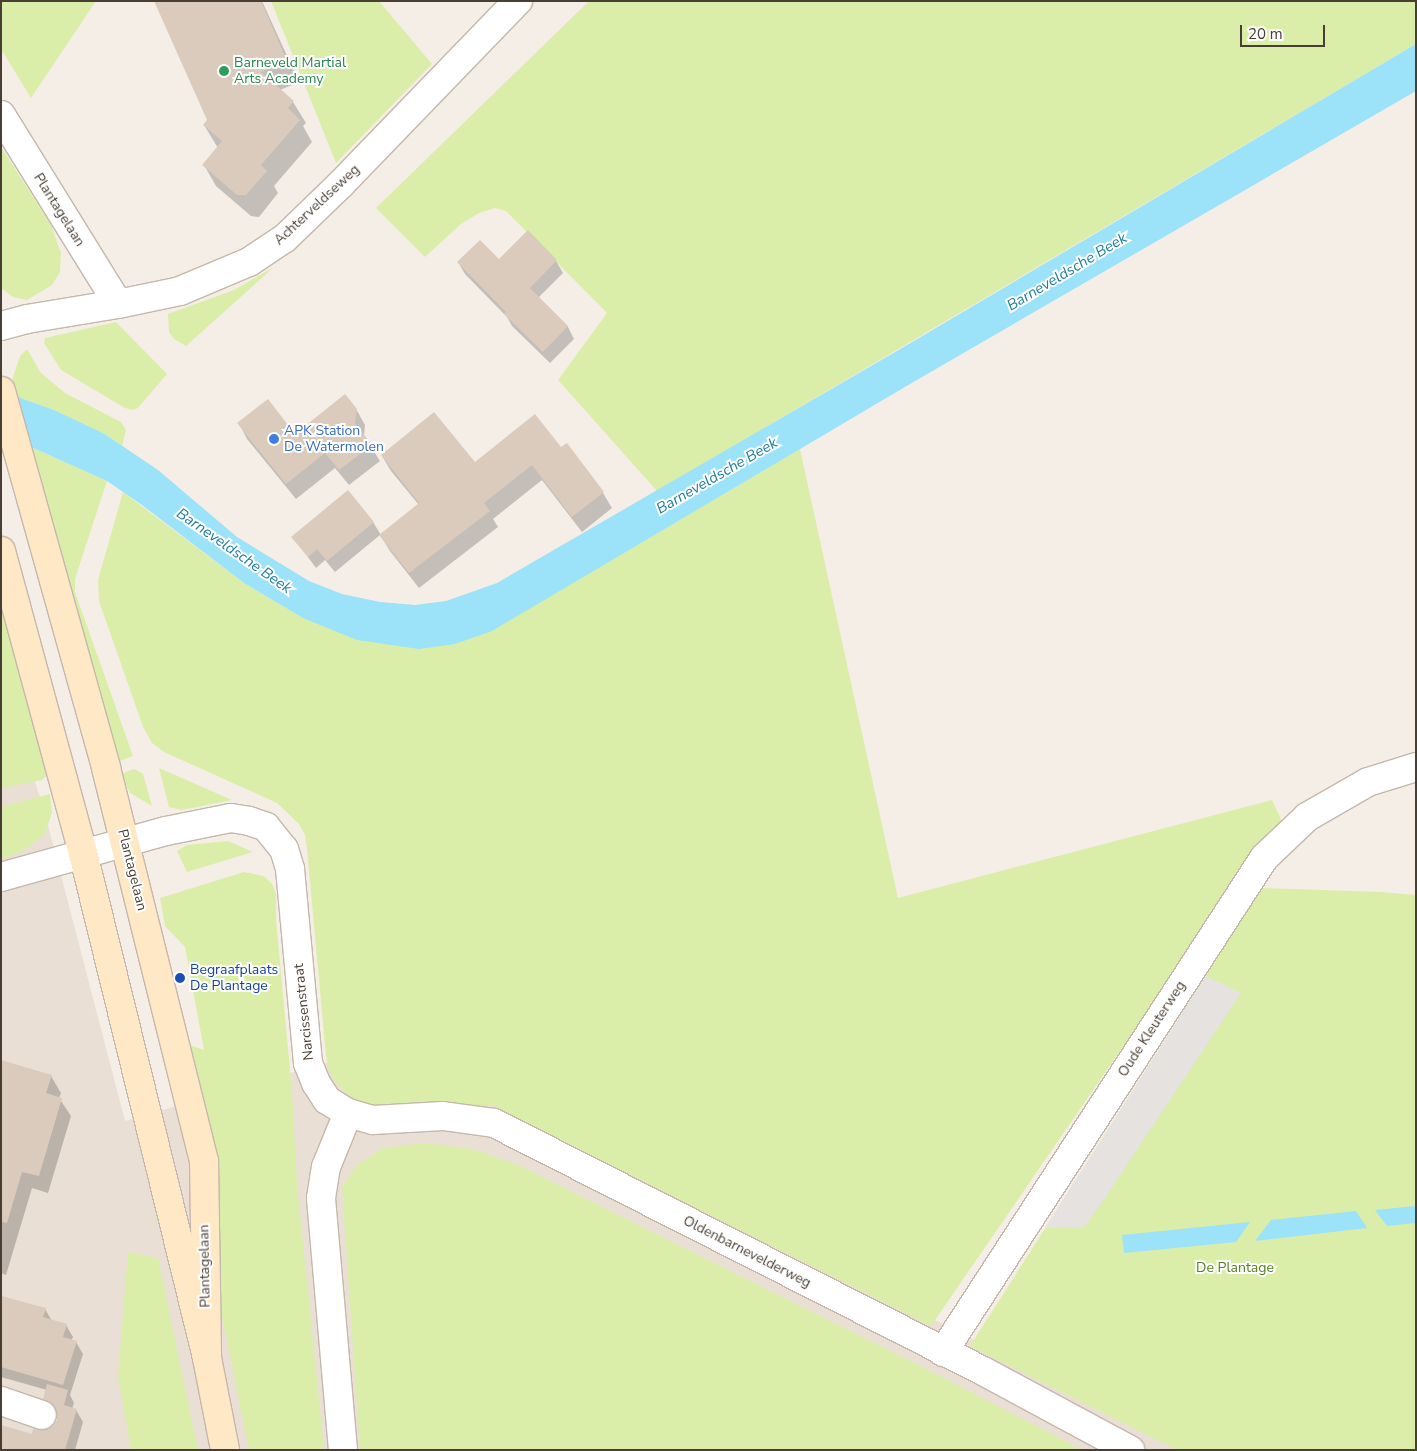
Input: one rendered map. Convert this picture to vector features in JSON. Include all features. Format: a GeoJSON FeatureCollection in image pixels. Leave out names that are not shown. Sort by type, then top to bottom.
{"type":"FeatureCollection","features":[{"type":"Feature","properties":{"kind":"main road","name":"Plantagelaan"},"geometry":{"type":"LineString","coordinates":[[1,391],[125,842],[204,1161],[207,1358]]}},
{"type":"Feature","properties":{"kind":"main road","name":"Plantagelaan"},"geometry":{"type":"LineString","coordinates":[[1,551],[83,852],[207,1358],[225,1450]]}},
{"type":"Feature","properties":{"kind":"street","name":"Achterveldseweg"},"geometry":{"type":"LineString","coordinates":[[1,326],[27,319],[118,304],[180,291],[249,262],[285,238],[341,184],[518,1]]}},
{"type":"Feature","properties":{"kind":"street","name":"Plantagelaan"},"geometry":{"type":"LineString","coordinates":[[1,115],[118,304]]}},
{"type":"Feature","properties":{"kind":"street","name":"Oude Kleuterweg"},"geometry":{"type":"LineString","coordinates":[[943,1352],[1264,858],[1307,817],[1368,782],[1416,767]]}},
{"type":"Feature","properties":{"kind":"street","name":"Narcissenstraat"},"geometry":{"type":"LineString","coordinates":[[1,877],[83,852],[166,831],[231,818],[249,821],[266,827],[284,850],[291,874],[308,1063],[316,1083],[327,1100],[348,1114]]}},
{"type":"Feature","properties":{"kind":"street","name":"Oldenbarnevelderweg"},"geometry":{"type":"LineString","coordinates":[[348,1114],[373,1120],[443,1116],[494,1123],[943,1352],[1130,1450]]}},
{"type":"Feature","properties":{"kind":"street"},"geometry":{"type":"LineString","coordinates":[[343,1450],[321,1198],[326,1167],[348,1114]]}},
{"type":"Feature","properties":{"kind":"street"},"geometry":{"type":"LineString","coordinates":[[1,1402],[42,1415]]}},
{"type":"Feature","properties":{"kind":"shaded area"},"geometry":{"type":"Polygon","coordinates":[[[1,676],[44,810],[125,1121],[394,1043],[1189,1450],[1,1450],[1,676]]]}},
{"type":"Feature","properties":{"kind":"shaded area"},"geometry":{"type":"Polygon","coordinates":[[[1206,976],[1241,993],[1084,1227],[1045,1228],[1206,976]]]}},
{"type":"Feature","properties":{"kind":"green space"},"geometry":{"type":"Polygon","coordinates":[[[1,1],[96,1],[31,98],[1,49],[1,1]]]}},
{"type":"Feature","properties":{"kind":"green space"},"geometry":{"type":"Polygon","coordinates":[[[271,1],[379,1],[432,64],[336,163],[271,1]]]}},
{"type":"Feature","properties":{"kind":"green space"},"geometry":{"type":"Polygon","coordinates":[[[589,1],[1416,1],[1416,44],[657,491],[558,380],[607,313],[506,211],[495,208],[479,213],[461,224],[425,257],[376,208],[589,1]]]}},
{"type":"Feature","properties":{"kind":"green space"},"geometry":{"type":"Polygon","coordinates":[[[1,147],[51,225],[61,253],[60,272],[52,285],[27,300],[13,297],[1,288],[1,147]]]}},
{"type":"Feature","properties":{"kind":"green space"},"geometry":{"type":"Polygon","coordinates":[[[274,267],[186,346],[174,339],[169,332],[168,314],[234,290],[274,267]]]}},
{"type":"Feature","properties":{"kind":"green space"},"geometry":{"type":"Polygon","coordinates":[[[116,322],[167,374],[138,408],[133,410],[125,408],[61,370],[44,343],[45,338],[116,322]]]}},
{"type":"Feature","properties":{"kind":"green space"},"geometry":{"type":"Polygon","coordinates":[[[27,349],[41,373],[65,393],[121,422],[126,430],[122,446],[103,433],[54,410],[15,396],[12,387],[13,377],[20,356],[27,349]]]}},
{"type":"Feature","properties":{"kind":"green space"},"geometry":{"type":"Polygon","coordinates":[[[29,446],[107,481],[75,579],[75,592],[133,756],[115,763],[29,446]]]}},
{"type":"Feature","properties":{"kind":"green space"},"geometry":{"type":"Polygon","coordinates":[[[800,449],[898,898],[1272,800],[1282,821],[1253,848],[1166,984],[931,1326],[494,1106],[378,1106],[364,1103],[349,1095],[335,1082],[329,1070],[326,1056],[305,835],[299,824],[277,803],[164,752],[152,743],[143,727],[99,601],[98,580],[123,492],[244,583],[303,618],[492,630],[800,449]]]}},
{"type":"Feature","properties":{"kind":"green space"},"geometry":{"type":"Polygon","coordinates":[[[1,585],[48,774],[42,780],[1,788],[1,585]]]}},
{"type":"Feature","properties":{"kind":"green space"},"geometry":{"type":"Polygon","coordinates":[[[159,768],[232,800],[182,810],[169,807],[159,768]]]}},
{"type":"Feature","properties":{"kind":"green space"},"geometry":{"type":"Polygon","coordinates":[[[134,769],[143,774],[152,806],[130,793],[121,774],[134,769]]]}},
{"type":"Feature","properties":{"kind":"green space"},"geometry":{"type":"Polygon","coordinates":[[[50,794],[52,813],[44,835],[23,851],[1,859],[1,807],[50,794]]]}},
{"type":"Feature","properties":{"kind":"green space"},"geometry":{"type":"Polygon","coordinates":[[[228,841],[253,852],[187,872],[177,851],[187,845],[228,841]]]}},
{"type":"Feature","properties":{"kind":"green space"},"geometry":{"type":"Polygon","coordinates":[[[244,872],[264,876],[272,884],[276,893],[276,919],[292,1091],[297,1184],[324,1450],[249,1450],[221,1310],[215,1251],[187,1044],[204,1050],[185,947],[165,926],[160,898],[244,872]]]}},
{"type":"Feature","properties":{"kind":"green space","name":"De Plantage"},"geometry":{"type":"Polygon","coordinates":[[[1262,888],[1416,895],[1416,1450],[1177,1450],[970,1346],[1262,888]]]}},
{"type":"Feature","properties":{"kind":"green space"},"geometry":{"type":"Polygon","coordinates":[[[425,1143],[473,1149],[518,1165],[942,1377],[1082,1450],[360,1450],[342,1187],[357,1165],[383,1148],[425,1143]]]}},
{"type":"Feature","properties":{"kind":"green space"},"geometry":{"type":"Polygon","coordinates":[[[128,1252],[158,1258],[198,1450],[131,1450],[118,1376],[128,1252]]]}},
{"type":"Feature","properties":{"kind":"water","name":"Barneveldsche Beek"},"geometry":{"type":"Polygon","coordinates":[[[1416,44],[1416,91],[910,384],[492,631],[455,644],[419,649],[357,640],[303,618],[244,583],[142,505],[107,481],[29,446],[15,396],[54,410],[103,433],[158,470],[237,537],[309,581],[342,594],[380,602],[415,605],[446,601],[497,583],[902,348],[1416,44]]]}},
{"type":"Feature","properties":{"kind":"water"},"geometry":{"type":"Polygon","coordinates":[[[1416,1206],[1416,1223],[1387,1226],[1375,1210],[1416,1206]]]}},
{"type":"Feature","properties":{"kind":"water"},"geometry":{"type":"Polygon","coordinates":[[[1356,1211],[1367,1228],[1255,1241],[1271,1220],[1356,1211]]]}},
{"type":"Feature","properties":{"kind":"water"},"geometry":{"type":"Polygon","coordinates":[[[1250,1222],[1236,1242],[1124,1253],[1122,1235],[1250,1222]]]}},
{"type":"Feature","properties":{"kind":"building"},"geometry":{"type":"Polygon","coordinates":[[[154,1],[261,1],[287,61],[261,72],[294,101],[288,108],[300,120],[261,165],[267,171],[246,195],[237,195],[202,165],[222,141],[203,125],[207,120],[154,1]]]}},
{"type":"Feature","properties":{"kind":"building"},"geometry":{"type":"Polygon","coordinates":[[[528,230],[557,260],[530,288],[568,326],[543,352],[504,314],[506,312],[457,262],[480,240],[499,259],[528,230]]]}},
{"type":"Feature","properties":{"kind":"building"},"geometry":{"type":"Polygon","coordinates":[[[345,394],[357,409],[355,423],[372,445],[339,470],[325,453],[286,484],[237,423],[268,399],[295,434],[345,394]]]}},
{"type":"Feature","properties":{"kind":"building"},"geometry":{"type":"Polygon","coordinates":[[[434,412],[475,462],[535,414],[561,447],[567,443],[604,492],[572,517],[532,465],[484,503],[490,511],[409,573],[379,535],[419,503],[381,455],[434,412]]]}},
{"type":"Feature","properties":{"kind":"building"},"geometry":{"type":"Polygon","coordinates":[[[348,490],[374,522],[327,561],[317,549],[308,557],[291,537],[348,490]]]}},
{"type":"Feature","properties":{"kind":"building"},"geometry":{"type":"Polygon","coordinates":[[[1,1060],[52,1075],[46,1093],[62,1098],[39,1176],[22,1172],[7,1223],[1,1222],[1,1060]]]}},
{"type":"Feature","properties":{"kind":"building"},"geometry":{"type":"Polygon","coordinates":[[[1,1296],[46,1308],[43,1317],[67,1324],[63,1337],[77,1341],[63,1385],[1,1367],[1,1296]]]}},
{"type":"Feature","properties":{"kind":"building"},"geometry":{"type":"Polygon","coordinates":[[[47,1384],[68,1390],[64,1405],[77,1409],[65,1450],[1,1450],[1,1425],[32,1434],[33,1429],[45,1430],[53,1426],[57,1420],[57,1412],[53,1404],[43,1399],[47,1384]]]}},
{"type":"Feature","properties":{"kind":"place","name":"Barneveld Martial Arts Academy"},"geometry":{"type":"Point","coordinates":[224,71]}},
{"type":"Feature","properties":{"kind":"place","name":"APK Station De Watermolen"},"geometry":{"type":"Point","coordinates":[274,439]}},
{"type":"Feature","properties":{"kind":"place","name":"Begraafplaats De Plantage"},"geometry":{"type":"Point","coordinates":[180,978]}}]}
